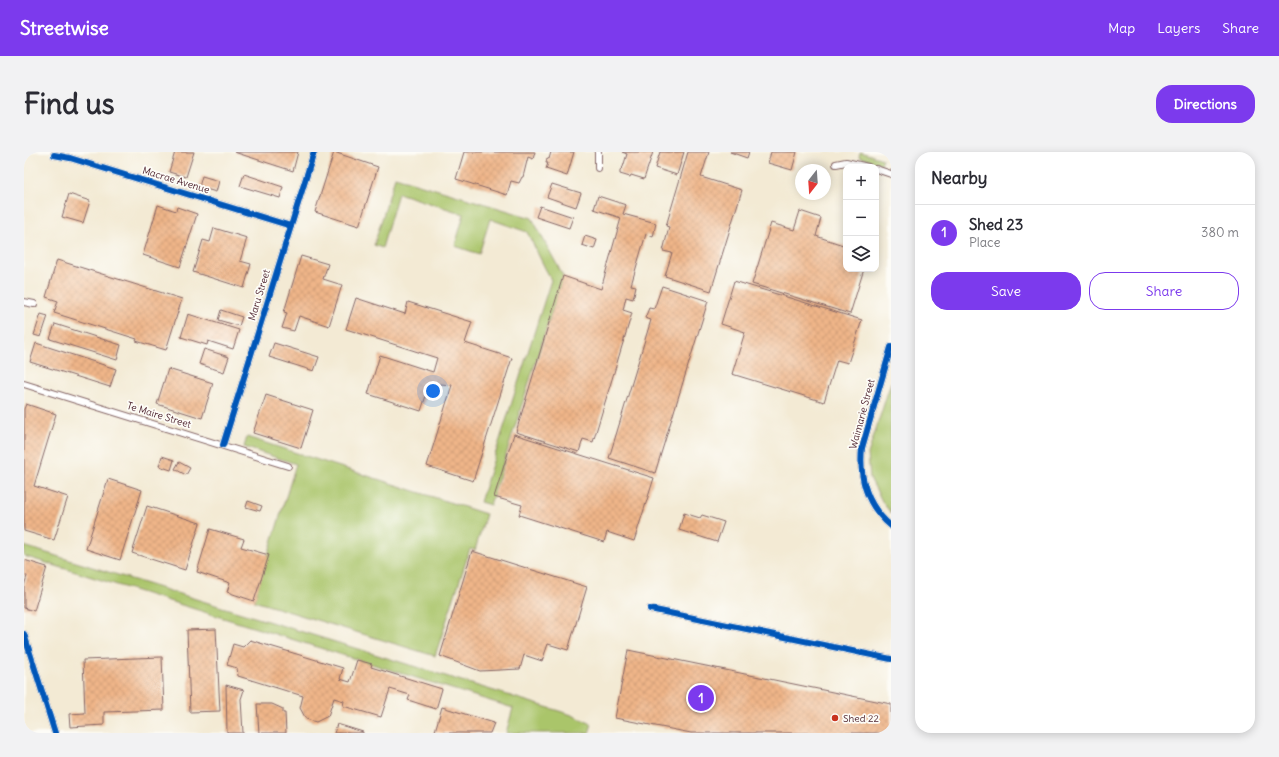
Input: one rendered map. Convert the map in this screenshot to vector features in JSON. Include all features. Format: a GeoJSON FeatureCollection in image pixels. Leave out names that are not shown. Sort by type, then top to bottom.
{"type":"FeatureCollection","features":[{"type":"Feature","properties":{"kind":"street","name":"Maru Street"},"geometry":{"type":"LineString","coordinates":[[223,445],[314,152]]}},
{"type":"Feature","properties":{"kind":"street"},"geometry":{"type":"LineString","coordinates":[[598,152],[598,168]]}},
{"type":"Feature","properties":{"kind":"street","name":"Macrae Avenue"},"geometry":{"type":"LineString","coordinates":[[54,155],[70,158],[291,226]]}},
{"type":"Feature","properties":{"kind":"street"},"geometry":{"type":"LineString","coordinates":[[836,164],[846,162],[855,164]]}},
{"type":"Feature","properties":{"kind":"street"},"geometry":{"type":"LineString","coordinates":[[879,170],[891,174]]}},
{"type":"Feature","properties":{"kind":"street"},"geometry":{"type":"LineString","coordinates":[[24,302],[34,304]]}},
{"type":"Feature","properties":{"kind":"street","name":"Waimarie Street"},"geometry":{"type":"LineString","coordinates":[[891,347],[862,448],[861,460],[864,484],[868,496],[878,513],[891,526]]}},
{"type":"Feature","properties":{"kind":"street","name":"Te Maire Street"},"geometry":{"type":"LineString","coordinates":[[24,384],[288,466]]}},
{"type":"Feature","properties":{"kind":"street"},"geometry":{"type":"LineString","coordinates":[[650,609],[891,659]]}},
{"type":"Feature","properties":{"kind":"street"},"geometry":{"type":"LineString","coordinates":[[24,634],[55,733]]}},
{"type":"Feature","properties":{"kind":"green space"},"geometry":{"type":"Polygon","coordinates":[[[860,152],[883,159],[881,164],[859,157],[860,152]]]}},
{"type":"Feature","properties":{"kind":"green space"},"geometry":{"type":"Polygon","coordinates":[[[395,177],[532,218],[563,276],[490,505],[480,502],[551,280],[527,232],[490,219],[479,254],[455,246],[464,214],[398,193],[382,248],[374,245],[395,177]]]}},
{"type":"Feature","properties":{"kind":"green space"},"geometry":{"type":"Polygon","coordinates":[[[891,382],[891,513],[883,503],[870,478],[868,454],[891,382]]]}},
{"type":"Feature","properties":{"kind":"green space"},"geometry":{"type":"Polygon","coordinates":[[[247,437],[486,514],[475,550],[470,549],[435,656],[254,601],[296,464],[244,447],[247,437]]]}},
{"type":"Feature","properties":{"kind":"green space"},"geometry":{"type":"Polygon","coordinates":[[[24,546],[572,715],[592,724],[589,733],[506,733],[513,708],[24,556],[24,546]]]}},
{"type":"Feature","properties":{"kind":"building"},"geometry":{"type":"Polygon","coordinates":[[[175,152],[194,152],[186,177],[169,172],[175,152]]]}},
{"type":"Feature","properties":{"kind":"building"},"geometry":{"type":"Polygon","coordinates":[[[234,152],[298,152],[293,171],[234,152]]]}},
{"type":"Feature","properties":{"kind":"building"},"geometry":{"type":"Polygon","coordinates":[[[334,152],[378,167],[359,226],[315,212],[334,152]]]}},
{"type":"Feature","properties":{"kind":"building"},"geometry":{"type":"Polygon","coordinates":[[[464,152],[535,152],[533,159],[528,157],[523,177],[519,183],[511,181],[507,195],[456,179],[464,152]]]}},
{"type":"Feature","properties":{"kind":"building"},"geometry":{"type":"Polygon","coordinates":[[[551,152],[574,152],[567,176],[546,169],[548,163],[546,163],[547,158],[549,159],[551,152]]]}},
{"type":"Feature","properties":{"kind":"building"},"geometry":{"type":"Polygon","coordinates":[[[622,152],[653,152],[644,179],[631,175],[630,177],[620,174],[620,170],[623,167],[627,154],[622,152]]]}},
{"type":"Feature","properties":{"kind":"building"},"geometry":{"type":"Polygon","coordinates":[[[660,152],[684,152],[677,175],[655,168],[660,152]]]}},
{"type":"Feature","properties":{"kind":"building"},"geometry":{"type":"Polygon","coordinates":[[[688,152],[709,152],[701,177],[742,190],[711,291],[665,276],[672,253],[663,251],[669,227],[666,226],[688,152]]]}},
{"type":"Feature","properties":{"kind":"building"},"geometry":{"type":"Polygon","coordinates":[[[730,152],[749,152],[747,158],[730,152]]]}},
{"type":"Feature","properties":{"kind":"building"},"geometry":{"type":"Polygon","coordinates":[[[771,152],[797,152],[792,170],[768,163],[771,152]]]}},
{"type":"Feature","properties":{"kind":"building"},"geometry":{"type":"Polygon","coordinates":[[[244,174],[283,187],[280,198],[240,186],[244,174]]]}},
{"type":"Feature","properties":{"kind":"building"},"geometry":{"type":"Polygon","coordinates":[[[202,176],[219,181],[216,192],[199,187],[202,176]]]}},
{"type":"Feature","properties":{"kind":"building"},"geometry":{"type":"Polygon","coordinates":[[[552,184],[581,193],[576,207],[547,197],[552,184]]]}},
{"type":"Feature","properties":{"kind":"building"},"geometry":{"type":"Polygon","coordinates":[[[69,194],[90,201],[83,223],[62,217],[69,194]]]}},
{"type":"Feature","properties":{"kind":"building"},"geometry":{"type":"Polygon","coordinates":[[[598,196],[626,205],[623,214],[656,223],[653,237],[646,234],[631,285],[636,286],[633,299],[626,297],[623,310],[632,313],[593,442],[583,439],[579,452],[516,432],[563,276],[601,289],[621,218],[594,209],[598,196]]]}},
{"type":"Feature","properties":{"kind":"building"},"geometry":{"type":"Polygon","coordinates":[[[158,205],[176,211],[177,207],[197,214],[180,267],[143,255],[158,205]]]}},
{"type":"Feature","properties":{"kind":"building"},"geometry":{"type":"Polygon","coordinates":[[[540,206],[573,217],[569,228],[536,217],[540,206]]]}},
{"type":"Feature","properties":{"kind":"building"},"geometry":{"type":"Polygon","coordinates":[[[800,211],[821,218],[816,236],[843,245],[843,272],[863,272],[850,314],[752,284],[771,223],[794,230],[800,211]]]}},
{"type":"Feature","properties":{"kind":"building"},"geometry":{"type":"Polygon","coordinates":[[[214,228],[247,238],[240,261],[251,264],[244,288],[193,272],[203,240],[210,242],[214,228]]]}},
{"type":"Feature","properties":{"kind":"building"},"geometry":{"type":"Polygon","coordinates":[[[585,236],[597,240],[594,249],[582,245],[585,236]]]}},
{"type":"Feature","properties":{"kind":"building"},"geometry":{"type":"Polygon","coordinates":[[[301,256],[328,264],[323,279],[342,285],[329,326],[299,316],[294,331],[282,328],[287,313],[284,312],[301,256]]]}},
{"type":"Feature","properties":{"kind":"building"},"geometry":{"type":"Polygon","coordinates":[[[57,260],[182,299],[166,350],[136,341],[137,339],[54,313],[58,301],[46,297],[57,260]]]}},
{"type":"Feature","properties":{"kind":"building"},"geometry":{"type":"Polygon","coordinates":[[[734,281],[862,320],[848,363],[837,360],[824,402],[732,374],[745,332],[721,324],[734,281]]]}},
{"type":"Feature","properties":{"kind":"building"},"geometry":{"type":"Polygon","coordinates":[[[662,286],[708,301],[655,473],[609,458],[651,320],[645,318],[649,308],[654,309],[662,286]]]}},
{"type":"Feature","properties":{"kind":"building"},"geometry":{"type":"Polygon","coordinates":[[[356,298],[405,314],[408,302],[472,322],[465,343],[512,358],[473,481],[427,466],[452,385],[430,383],[421,411],[368,394],[380,355],[433,372],[437,358],[346,329],[356,298]]]}},
{"type":"Feature","properties":{"kind":"building"},"geometry":{"type":"Polygon","coordinates":[[[221,310],[242,317],[239,326],[218,320],[221,310]]]}},
{"type":"Feature","properties":{"kind":"building"},"geometry":{"type":"Polygon","coordinates":[[[41,314],[48,316],[41,337],[34,335],[41,314]]]}},
{"type":"Feature","properties":{"kind":"building"},"geometry":{"type":"Polygon","coordinates":[[[188,314],[239,330],[233,349],[208,341],[207,345],[181,337],[188,314]]]}},
{"type":"Feature","properties":{"kind":"building"},"geometry":{"type":"Polygon","coordinates":[[[55,324],[121,345],[117,360],[50,339],[55,324]]]}},
{"type":"Feature","properties":{"kind":"building"},"geometry":{"type":"Polygon","coordinates":[[[36,343],[116,369],[110,387],[30,362],[36,343]]]}},
{"type":"Feature","properties":{"kind":"building"},"geometry":{"type":"Polygon","coordinates":[[[274,343],[319,357],[314,371],[269,357],[274,343]]]}},
{"type":"Feature","properties":{"kind":"building"},"geometry":{"type":"Polygon","coordinates":[[[204,349],[229,357],[224,372],[199,364],[204,349]]]}},
{"type":"Feature","properties":{"kind":"building"},"geometry":{"type":"Polygon","coordinates":[[[168,369],[213,383],[202,418],[157,404],[168,369]]]}},
{"type":"Feature","properties":{"kind":"building"},"geometry":{"type":"Polygon","coordinates":[[[266,395],[313,410],[301,448],[253,433],[266,395]]]}},
{"type":"Feature","properties":{"kind":"building"},"geometry":{"type":"Polygon","coordinates":[[[26,404],[56,414],[34,486],[68,497],[54,540],[24,531],[24,409],[26,404]]]}},
{"type":"Feature","properties":{"kind":"building"},"geometry":{"type":"Polygon","coordinates":[[[514,434],[654,478],[634,541],[607,532],[604,542],[519,515],[522,505],[494,497],[514,434]]]}},
{"type":"Feature","properties":{"kind":"building"},"geometry":{"type":"Polygon","coordinates":[[[162,456],[174,460],[171,470],[159,466],[162,456]]]}},
{"type":"Feature","properties":{"kind":"building"},"geometry":{"type":"Polygon","coordinates":[[[179,462],[190,468],[186,475],[175,469],[179,462]]]}},
{"type":"Feature","properties":{"kind":"building"},"geometry":{"type":"Polygon","coordinates":[[[108,479],[142,490],[120,560],[86,549],[108,479]]]}},
{"type":"Feature","properties":{"kind":"building"},"geometry":{"type":"Polygon","coordinates":[[[248,501],[262,506],[260,511],[246,507],[248,501]]]}},
{"type":"Feature","properties":{"kind":"building"},"geometry":{"type":"Polygon","coordinates":[[[147,506],[200,523],[185,570],[132,553],[147,506]]]}},
{"type":"Feature","properties":{"kind":"building"},"geometry":{"type":"Polygon","coordinates":[[[684,513],[700,518],[702,515],[724,522],[717,542],[679,530],[684,513]]]}},
{"type":"Feature","properties":{"kind":"building"},"geometry":{"type":"Polygon","coordinates":[[[210,529],[244,539],[241,547],[269,555],[254,601],[227,592],[230,583],[197,572],[210,529]]]}},
{"type":"Feature","properties":{"kind":"building"},"geometry":{"type":"Polygon","coordinates":[[[472,551],[587,587],[568,650],[548,644],[542,661],[524,655],[520,669],[480,671],[440,656],[472,551]]]}},
{"type":"Feature","properties":{"kind":"building"},"geometry":{"type":"Polygon","coordinates":[[[24,560],[47,567],[34,611],[24,608],[24,586],[27,576],[24,575],[24,560]]]}},
{"type":"Feature","properties":{"kind":"building"},"geometry":{"type":"Polygon","coordinates":[[[216,629],[220,711],[190,712],[187,630],[216,629]]]}},
{"type":"Feature","properties":{"kind":"building"},"geometry":{"type":"Polygon","coordinates":[[[250,640],[343,668],[340,679],[350,682],[357,660],[372,664],[371,667],[442,689],[436,709],[408,700],[410,695],[390,689],[381,717],[343,706],[344,701],[334,698],[328,716],[316,722],[306,719],[300,708],[303,696],[238,676],[237,668],[227,665],[233,644],[243,647],[250,640]]]}},
{"type":"Feature","properties":{"kind":"building"},"geometry":{"type":"Polygon","coordinates":[[[628,650],[891,704],[891,733],[691,733],[615,718],[628,650]]]}},
{"type":"Feature","properties":{"kind":"building"},"geometry":{"type":"Polygon","coordinates":[[[162,657],[164,710],[104,712],[104,725],[70,727],[69,714],[85,713],[83,660],[162,657]]]}},
{"type":"Feature","properties":{"kind":"building"},"geometry":{"type":"Polygon","coordinates":[[[226,685],[244,690],[241,699],[243,733],[227,733],[226,685]]]}},
{"type":"Feature","properties":{"kind":"building"},"geometry":{"type":"Polygon","coordinates":[[[257,704],[272,704],[283,709],[283,713],[285,713],[286,733],[259,733],[257,704]]]}},
{"type":"Feature","properties":{"kind":"building"},"geometry":{"type":"Polygon","coordinates":[[[442,707],[494,723],[490,733],[440,733],[435,731],[442,707]]]}},
{"type":"Feature","properties":{"kind":"building"},"geometry":{"type":"Polygon","coordinates":[[[337,724],[363,732],[363,733],[334,733],[337,724]]]}},
{"type":"Feature","properties":{"kind":"cycle path"},"geometry":{"type":"LineString","coordinates":[[223,445],[314,152]]}},
{"type":"Feature","properties":{"kind":"cycle path"},"geometry":{"type":"LineString","coordinates":[[54,155],[70,158],[291,226]]}},
{"type":"Feature","properties":{"kind":"cycle path"},"geometry":{"type":"LineString","coordinates":[[891,347],[862,448],[861,459],[866,491],[870,500],[876,510],[891,526]]}},
{"type":"Feature","properties":{"kind":"cycle path"},"geometry":{"type":"LineString","coordinates":[[650,609],[891,659]]}},
{"type":"Feature","properties":{"kind":"cycle path"},"geometry":{"type":"LineString","coordinates":[[24,634],[55,733]]}},
{"type":"Feature","properties":{"kind":"place","name":"Shed 23"},"geometry":{"type":"Point","coordinates":[701,698]}},
{"type":"Feature","properties":{"kind":"place","name":"Shed 22"},"geometry":{"type":"Point","coordinates":[835,718]}}]}
